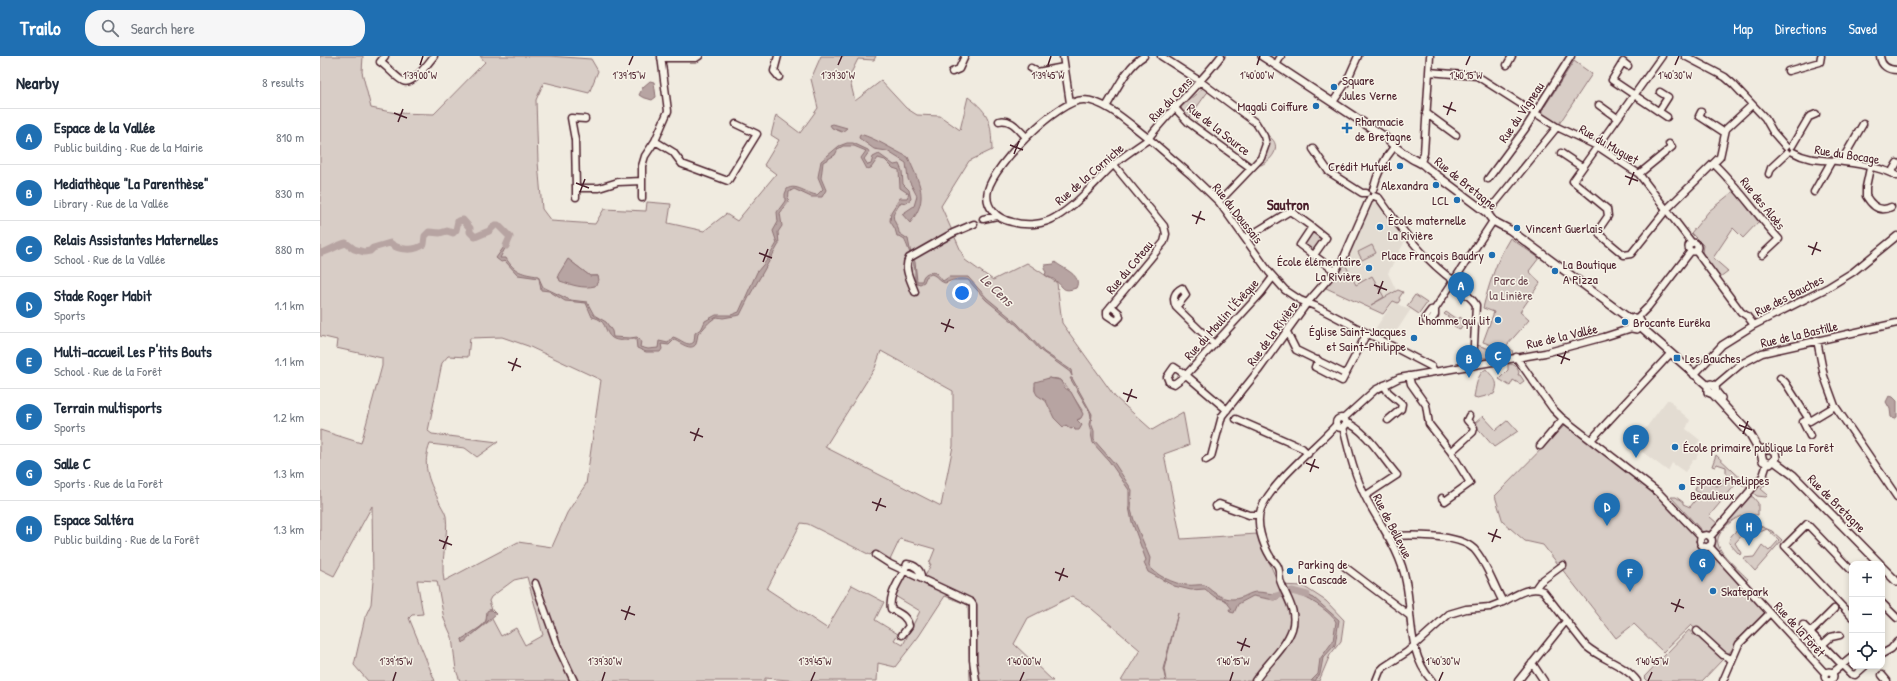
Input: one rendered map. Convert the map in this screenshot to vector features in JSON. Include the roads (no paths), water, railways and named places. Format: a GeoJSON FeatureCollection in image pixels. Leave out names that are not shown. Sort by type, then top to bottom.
{"type":"FeatureCollection","features":[{"type":"Feature","properties":{"kind":"main road","name":"Rue de Bretagne"},"geometry":{"type":"LineString","coordinates":[[1262,56],[1385,137],[1394,147],[1412,159],[1421,162],[1487,213],[1493,221],[1510,230],[1636,323],[1694,375],[1713,389],[1756,439],[1764,451]]}},
{"type":"Feature","properties":{"kind":"main road"},"geometry":{"type":"LineString","coordinates":[[1771,449],[1775,452],[1776,456],[1771,462],[1762,460],[1764,451],[1771,449]]}},
{"type":"Feature","properties":{"kind":"main road","name":"Rue de Bretagne"},"geometry":{"type":"LineString","coordinates":[[1771,462],[1793,475],[1877,561]]}},
{"type":"Feature","properties":{"kind":"main road"},"geometry":{"type":"LineString","coordinates":[[1885,570],[1897,582]]}},
{"type":"Feature","properties":{"kind":"street"},"geometry":{"type":"LineString","coordinates":[[385,56],[380,62],[403,81],[408,82],[414,79],[434,56]]}},
{"type":"Feature","properties":{"kind":"street"},"geometry":{"type":"LineString","coordinates":[[642,198],[642,166],[645,156],[655,140],[668,111],[661,57],[696,58],[699,56]]}},
{"type":"Feature","properties":{"kind":"street"},"geometry":{"type":"LineString","coordinates":[[778,56],[774,71],[779,77]]}},
{"type":"Feature","properties":{"kind":"street"},"geometry":{"type":"LineString","coordinates":[[952,72],[959,70],[965,56]]}},
{"type":"Feature","properties":{"kind":"street"},"geometry":{"type":"LineString","coordinates":[[1063,56],[1070,103]]}},
{"type":"Feature","properties":{"kind":"street"},"geometry":{"type":"LineString","coordinates":[[1106,107],[1138,59],[1144,56]]}},
{"type":"Feature","properties":{"kind":"street"},"geometry":{"type":"LineString","coordinates":[[1161,56],[1201,82],[1256,123],[1261,130],[1266,144],[1261,158],[1219,202]]}},
{"type":"Feature","properties":{"kind":"street","name":"Rue du Cens"},"geometry":{"type":"LineString","coordinates":[[1148,138],[1174,107],[1201,82],[1221,56]]}},
{"type":"Feature","properties":{"kind":"street"},"geometry":{"type":"LineString","coordinates":[[1276,65],[1281,56]]}},
{"type":"Feature","properties":{"kind":"street"},"geometry":{"type":"LineString","coordinates":[[1333,102],[1346,83],[1358,56]]}},
{"type":"Feature","properties":{"kind":"street"},"geometry":{"type":"LineString","coordinates":[[1421,162],[1424,153],[1430,56]]}},
{"type":"Feature","properties":{"kind":"street"},"geometry":{"type":"LineString","coordinates":[[1507,65],[1512,56]]}},
{"type":"Feature","properties":{"kind":"street","name":"Rue du Vigneau"},"geometry":{"type":"LineString","coordinates":[[1488,179],[1535,113],[1571,56]]}},
{"type":"Feature","properties":{"kind":"street"},"geometry":{"type":"LineString","coordinates":[[1662,56],[1596,146],[1573,181],[1607,209],[1608,216],[1599,229],[1600,236],[1624,255],[1631,254],[1667,209],[1720,158],[1726,129],[1752,105]]}},
{"type":"Feature","properties":{"kind":"street"},"geometry":{"type":"LineString","coordinates":[[1685,56],[1725,77],[1765,118],[1773,132],[1790,150]]}},
{"type":"Feature","properties":{"kind":"street"},"geometry":{"type":"LineString","coordinates":[[1788,71],[1820,62],[1821,56]]}},
{"type":"Feature","properties":{"kind":"street"},"geometry":{"type":"LineString","coordinates":[[1880,56],[1883,65],[1887,68],[1897,70]]}},
{"type":"Feature","properties":{"kind":"street"},"geometry":{"type":"LineString","coordinates":[[1628,66],[1623,62],[1612,80],[1667,117]]}},
{"type":"Feature","properties":{"kind":"street"},"geometry":{"type":"LineString","coordinates":[[1031,68],[1036,72],[1064,67]]}},
{"type":"Feature","properties":{"kind":"street","name":"Rue du Muguet"},"geometry":{"type":"LineString","coordinates":[[1429,72],[1477,76],[1557,128],[1596,146],[1639,174],[1692,243],[1698,245],[1698,248],[1693,251]]}},
{"type":"Feature","properties":{"kind":"street"},"geometry":{"type":"LineString","coordinates":[[1659,111],[1668,97],[1660,92]]}},
{"type":"Feature","properties":{"kind":"street"},"geometry":{"type":"LineString","coordinates":[[983,219],[997,216],[990,207],[987,194],[990,184],[1002,165],[1026,137],[1042,123],[1070,103],[1085,100],[1096,102],[1106,107],[1148,138]]}},
{"type":"Feature","properties":{"kind":"street"},"geometry":{"type":"LineString","coordinates":[[1599,105],[1617,118]]}},
{"type":"Feature","properties":{"kind":"street","name":"Rue de la Source"},"geometry":{"type":"LineString","coordinates":[[1174,107],[1188,122],[1251,168]]}},
{"type":"Feature","properties":{"kind":"street"},"geometry":{"type":"LineString","coordinates":[[1701,112],[1699,116],[1725,132]]}},
{"type":"Feature","properties":{"kind":"street"},"geometry":{"type":"LineString","coordinates":[[1426,113],[1456,135]]}},
{"type":"Feature","properties":{"kind":"street"},"geometry":{"type":"LineString","coordinates":[[1769,174],[1771,168],[1790,150],[1809,117],[1816,114]]}},
{"type":"Feature","properties":{"kind":"street"},"geometry":{"type":"LineString","coordinates":[[576,197],[575,140],[572,118],[585,119]]}},
{"type":"Feature","properties":{"kind":"street"},"geometry":{"type":"LineString","coordinates":[[998,121],[1005,120],[1012,123],[1026,137]]}},
{"type":"Feature","properties":{"kind":"street"},"geometry":{"type":"LineString","coordinates":[[655,140],[673,152],[682,164],[728,181],[758,134],[736,124]]}},
{"type":"Feature","properties":{"kind":"street"},"geometry":{"type":"LineString","coordinates":[[1844,162],[1845,155],[1864,124]]}},
{"type":"Feature","properties":{"kind":"street"},"geometry":{"type":"LineString","coordinates":[[1487,213],[1557,128]]}},
{"type":"Feature","properties":{"kind":"street","name":"Rue de la Corniche"},"geometry":{"type":"LineString","coordinates":[[997,216],[1009,222],[1021,224],[1033,224],[1056,217],[1069,208],[1114,165],[1148,138]]}},
{"type":"Feature","properties":{"kind":"street","name":"Rue du Doussais"},"geometry":{"type":"LineString","coordinates":[[1148,138],[1191,175],[1219,202],[1246,238],[1272,277],[1285,290],[1432,367],[1434,371]]}},
{"type":"Feature","properties":{"kind":"street"},"geometry":{"type":"LineString","coordinates":[[1639,174],[1672,147],[1669,144]]}},
{"type":"Feature","properties":{"kind":"street","name":"Rue de la Rivière"},"geometry":{"type":"LineString","coordinates":[[1206,460],[1211,457],[1222,416],[1287,332],[1307,302],[1335,271],[1344,257],[1381,167],[1387,155],[1394,147]]}},
{"type":"Feature","properties":{"kind":"street"},"geometry":{"type":"LineString","coordinates":[[1313,149],[1329,172],[1362,193],[1371,194],[1379,198],[1398,225],[1417,247],[1454,281],[1460,290],[1472,299],[1476,305],[1473,364]]}},
{"type":"Feature","properties":{"kind":"street","name":"Rue du Bocage"},"geometry":{"type":"LineString","coordinates":[[1790,150],[1803,158],[1831,162],[1844,162],[1891,173],[1897,176]]}},
{"type":"Feature","properties":{"kind":"street"},"geometry":{"type":"LineString","coordinates":[[1561,152],[1582,167]]}},
{"type":"Feature","properties":{"kind":"street"},"geometry":{"type":"LineString","coordinates":[[1814,192],[1831,162]]}},
{"type":"Feature","properties":{"kind":"street"},"geometry":{"type":"LineString","coordinates":[[1891,173],[1897,163]]}},
{"type":"Feature","properties":{"kind":"street","name":"Rue des Aloès"},"geometry":{"type":"LineString","coordinates":[[1714,164],[1737,186],[1761,219],[1779,239],[1762,255]]}},
{"type":"Feature","properties":{"kind":"street","name":"Rue du Coteau"},"geometry":{"type":"LineString","coordinates":[[1111,306],[1164,242],[1166,234],[1164,226],[1114,165]]}},
{"type":"Feature","properties":{"kind":"street"},"geometry":{"type":"LineString","coordinates":[[1870,168],[1866,187],[1866,196],[1879,210],[1885,210],[1891,207]]}},
{"type":"Feature","properties":{"kind":"street"},"geometry":{"type":"LineString","coordinates":[[576,188],[599,188],[618,182],[642,181]]}},
{"type":"Feature","properties":{"kind":"street"},"geometry":{"type":"LineString","coordinates":[[1246,238],[1290,211],[1326,238],[1314,255]]}},
{"type":"Feature","properties":{"kind":"street"},"geometry":{"type":"LineString","coordinates":[[1435,309],[1493,221]]}},
{"type":"Feature","properties":{"kind":"street"},"geometry":{"type":"LineString","coordinates":[[915,292],[906,268],[909,258],[953,233],[974,224]]}},
{"type":"Feature","properties":{"kind":"street"},"geometry":{"type":"LineString","coordinates":[[1312,227],[1300,244],[1335,271]]}},
{"type":"Feature","properties":{"kind":"street","name":"Rue des Bauches"},"geometry":{"type":"LineString","coordinates":[[1694,375],[1722,345],[1754,326],[1827,288],[1853,272],[1897,236]]}},
{"type":"Feature","properties":{"kind":"street"},"geometry":{"type":"LineString","coordinates":[[1636,323],[1693,251],[1741,312],[1747,316],[1754,326]]}},
{"type":"Feature","properties":{"kind":"street","name":"Rue du Moulin l'Évêque"},"geometry":{"type":"LineString","coordinates":[[1227,410],[1186,375],[1261,293],[1272,277]]}},
{"type":"Feature","properties":{"kind":"street"},"geometry":{"type":"LineString","coordinates":[[1176,307],[1214,344]]}},
{"type":"Feature","properties":{"kind":"street","name":"Rue de la Vallée"},"geometry":{"type":"LineString","coordinates":[[1259,515],[1270,493],[1308,454],[1375,390],[1409,376],[1553,351],[1625,331],[1636,323]]}},
{"type":"Feature","properties":{"kind":"street","name":"Rue de la Bastille"},"geometry":{"type":"LineString","coordinates":[[1713,389],[1749,358],[1773,350],[1897,323]]}},
{"type":"Feature","properties":{"kind":"street"},"geometry":{"type":"LineString","coordinates":[[1287,332],[1296,350],[1318,360],[1315,368],[1342,380],[1367,333]]}},
{"type":"Feature","properties":{"kind":"street"},"geometry":{"type":"LineString","coordinates":[[1816,340],[1824,376],[1835,406],[1897,497]]}},
{"type":"Feature","properties":{"kind":"street"},"geometry":{"type":"LineString","coordinates":[[1591,440],[1670,354]]}},
{"type":"Feature","properties":{"kind":"street"},"geometry":{"type":"LineString","coordinates":[[1516,357],[1553,408],[1563,419],[1659,493],[1701,537],[1701,545],[1704,547],[1709,546],[1712,541],[1710,538],[1763,476],[1771,462]]}},
{"type":"Feature","properties":{"kind":"street"},"geometry":{"type":"LineString","coordinates":[[1409,376],[1411,384],[1426,405],[1429,424],[1451,452],[1470,483],[1445,501],[1442,498]]}},
{"type":"Feature","properties":{"kind":"street"},"geometry":{"type":"LineString","coordinates":[[1780,378],[1785,382],[1810,421],[1835,406]]}},
{"type":"Feature","properties":{"kind":"street"},"geometry":{"type":"LineString","coordinates":[[1384,386],[1388,392],[1402,404],[1401,409],[1388,420]]}},
{"type":"Feature","properties":{"kind":"street"},"geometry":{"type":"LineString","coordinates":[[1451,452],[1473,432],[1474,428],[1467,420],[1469,416]]}},
{"type":"Feature","properties":{"kind":"street"},"geometry":{"type":"LineString","coordinates":[[1809,418],[1803,422],[1810,436]]}},
{"type":"Feature","properties":{"kind":"street"},"geometry":{"type":"LineString","coordinates":[[1236,419],[1302,448],[1308,454]]}},
{"type":"Feature","properties":{"kind":"street"},"geometry":{"type":"LineString","coordinates":[[1540,446],[1563,419]]}},
{"type":"Feature","properties":{"kind":"street"},"geometry":{"type":"LineString","coordinates":[[1342,423],[1353,425],[1379,452],[1397,475],[1365,496]]}},
{"type":"Feature","properties":{"kind":"street","name":"Rue de Bellevue"},"geometry":{"type":"LineString","coordinates":[[1342,423],[1352,462],[1365,496],[1401,564],[1406,582],[1414,647],[1420,664],[1432,681]]}},
{"type":"Feature","properties":{"kind":"street"},"geometry":{"type":"LineString","coordinates":[[1216,506],[1219,504],[1249,515],[1259,515],[1263,540],[1271,558],[1277,565],[1280,580],[1286,593],[1293,616],[1292,629],[1280,649],[1255,681]]}},
{"type":"Feature","properties":{"kind":"street"},"geometry":{"type":"LineString","coordinates":[[1849,569],[1807,524],[1785,546],[1849,613]]}},
{"type":"Feature","properties":{"kind":"street"},"geometry":{"type":"LineString","coordinates":[[1701,537],[1705,535],[1710,538]]}},
{"type":"Feature","properties":{"kind":"street"},"geometry":{"type":"LineString","coordinates":[[1387,536],[1433,537],[1468,544],[1478,554],[1503,602]]}},
{"type":"Feature","properties":{"kind":"street","name":"Rue de la Forêt"},"geometry":{"type":"LineString","coordinates":[[1709,546],[1827,678]]}},
{"type":"Feature","properties":{"kind":"street"},"geometry":{"type":"LineString","coordinates":[[876,555],[890,564],[964,597],[973,605],[973,660],[976,681]]}},
{"type":"Feature","properties":{"kind":"street"},"geometry":{"type":"LineString","coordinates":[[1535,589],[1540,582],[1563,565]]}},
{"type":"Feature","properties":{"kind":"street"},"geometry":{"type":"LineString","coordinates":[[1345,567],[1410,616]]}},
{"type":"Feature","properties":{"kind":"street"},"geometry":{"type":"LineString","coordinates":[[902,635],[909,626],[908,621],[905,617],[891,609],[890,603],[894,590],[905,570]]}},
{"type":"Feature","properties":{"kind":"street"},"geometry":{"type":"LineString","coordinates":[[535,583],[558,648],[574,681]]}},
{"type":"Feature","properties":{"kind":"street"},"geometry":{"type":"LineString","coordinates":[[1376,681],[1380,671],[1384,667],[1414,647],[1449,614],[1466,609],[1490,607],[1528,590],[1535,589],[1546,594],[1586,646],[1594,652],[1626,669],[1637,681]]}},
{"type":"Feature","properties":{"kind":"street"},"geometry":{"type":"LineString","coordinates":[[1885,606],[1897,618]]}},
{"type":"Feature","properties":{"kind":"street"},"geometry":{"type":"LineString","coordinates":[[1810,633],[1834,609]]}},
{"type":"Feature","properties":{"kind":"street"},"geometry":{"type":"LineString","coordinates":[[1723,681],[1731,659],[1739,644],[1770,613]]}},
{"type":"Feature","properties":{"kind":"street"},"geometry":{"type":"LineString","coordinates":[[1518,681],[1566,621]]}},
{"type":"Feature","properties":{"kind":"street"},"geometry":{"type":"LineString","coordinates":[[1803,625],[1822,646],[1854,676],[1862,669]]}},
{"type":"Feature","properties":{"kind":"street"},"geometry":{"type":"LineString","coordinates":[[1697,631],[1723,656],[1731,659]]}},
{"type":"Feature","properties":{"kind":"street"},"geometry":{"type":"LineString","coordinates":[[1822,646],[1830,637],[1840,635]]}},
{"type":"Feature","properties":{"kind":"street"},"geometry":{"type":"LineString","coordinates":[[1885,652],[1890,650],[1897,642]]}},
{"type":"Feature","properties":{"kind":"street"},"geometry":{"type":"LineString","coordinates":[[1827,678],[1849,660]]}},
{"type":"Feature","properties":{"kind":"street"},"geometry":{"type":"LineString","coordinates":[[1532,663],[1544,681]]}},
{"type":"Feature","properties":{"kind":"street"},"geometry":{"type":"LineString","coordinates":[[1882,675],[1887,681]]}},
{"type":"Feature","properties":{"kind":"waterway","name":"Le Cens"},"geometry":{"type":"LineString","coordinates":[[320,253],[346,243],[354,249],[364,252],[390,243],[402,249],[416,248],[424,244],[425,236],[429,232],[440,233],[447,231],[453,233],[456,230],[458,221],[463,220],[470,228],[470,232],[475,237],[489,231],[495,225],[498,225],[510,237],[506,246]]}},
{"type":"Feature","properties":{"kind":"waterway","name":"Le Cens"},"geometry":{"type":"LineString","coordinates":[[1273,597],[1292,591],[1307,595]]}},
{"type":"Feature","properties":{"kind":"place","name":"Square Jules Verne"},"geometry":{"type":"Point","coordinates":[1334,87]}},
{"type":"Feature","properties":{"kind":"place","name":"Magali Coiffure"},"geometry":{"type":"Point","coordinates":[1316,106]}},
{"type":"Feature","properties":{"kind":"place","name":"Pharmacie de Bretagne"},"geometry":{"type":"Point","coordinates":[1347,128]}},
{"type":"Feature","properties":{"kind":"place","name":"Crédit Mutuel"},"geometry":{"type":"Point","coordinates":[1400,166]}},
{"type":"Feature","properties":{"kind":"place","name":"Alexandra"},"geometry":{"type":"Point","coordinates":[1436,185]}},
{"type":"Feature","properties":{"kind":"place","name":"LCL"},"geometry":{"type":"Point","coordinates":[1457,200]}},
{"type":"Feature","properties":{"kind":"place","name":"École maternelle La Rivière"},"geometry":{"type":"Point","coordinates":[1380,227]}},
{"type":"Feature","properties":{"kind":"place","name":"Vincent Guerlais"},"geometry":{"type":"Point","coordinates":[1517,228]}},
{"type":"Feature","properties":{"kind":"place","name":"Place François Baudry"},"geometry":{"type":"Point","coordinates":[1492,255]}},
{"type":"Feature","properties":{"kind":"place","name":"École élémentaire La Rivière"},"geometry":{"type":"Point","coordinates":[1369,268]}},
{"type":"Feature","properties":{"kind":"place","name":"La Boutique A Pizza"},"geometry":{"type":"Point","coordinates":[1555,271]}},
{"type":"Feature","properties":{"kind":"place","name":"Espace de la Vallée"},"geometry":{"type":"Point","coordinates":[1461,305]}},
{"type":"Feature","properties":{"kind":"place","name":"L'homme qui lit"},"geometry":{"type":"Point","coordinates":[1498,320]}},
{"type":"Feature","properties":{"kind":"place","name":"Brocante Eurêka"},"geometry":{"type":"Point","coordinates":[1625,322]}},
{"type":"Feature","properties":{"kind":"place","name":"Église Saint-Jacques et Saint-Philippe"},"geometry":{"type":"Point","coordinates":[1414,338]}},
{"type":"Feature","properties":{"kind":"place","name":"Les Bauches"},"geometry":{"type":"Point","coordinates":[1677,358]}},
{"type":"Feature","properties":{"kind":"place","name":"Relais Assistantes Maternelles"},"geometry":{"type":"Point","coordinates":[1498,375]}},
{"type":"Feature","properties":{"kind":"place","name":"Mediathèque \"La Parenthèse\""},"geometry":{"type":"Point","coordinates":[1469,378]}},
{"type":"Feature","properties":{"kind":"place","name":"École primaire publique La Forêt"},"geometry":{"type":"Point","coordinates":[1675,447]}},
{"type":"Feature","properties":{"kind":"place","name":"Multi-accueil Les P'tits Bouts"},"geometry":{"type":"Point","coordinates":[1636,458]}},
{"type":"Feature","properties":{"kind":"place","name":"Espace Phelippes Beaulieux"},"geometry":{"type":"Point","coordinates":[1682,487]}},
{"type":"Feature","properties":{"kind":"place","name":"Stade Roger Mabit"},"geometry":{"type":"Point","coordinates":[1607,526]}},
{"type":"Feature","properties":{"kind":"place","name":"Espace Saltéra"},"geometry":{"type":"Point","coordinates":[1749,546]}},
{"type":"Feature","properties":{"kind":"place","name":"Parking de la Cascade"},"geometry":{"type":"Point","coordinates":[1290,571]}},
{"type":"Feature","properties":{"kind":"place","name":"Salle C"},"geometry":{"type":"Point","coordinates":[1702,582]}},
{"type":"Feature","properties":{"kind":"place","name":"Skatepark"},"geometry":{"type":"Point","coordinates":[1713,591]}},
{"type":"Feature","properties":{"kind":"place","name":"Terrain multisports"},"geometry":{"type":"Point","coordinates":[1630,592]}},
{"type":"Feature","properties":{"kind":"district","name":"Sautron"},"geometry":{"type":"Point","coordinates":[1288,205]}},
{"type":"Feature","properties":{"kind":"park label","name":"Parc de la Linière"},"geometry":{"type":"Point","coordinates":[1511,288]}}]}
